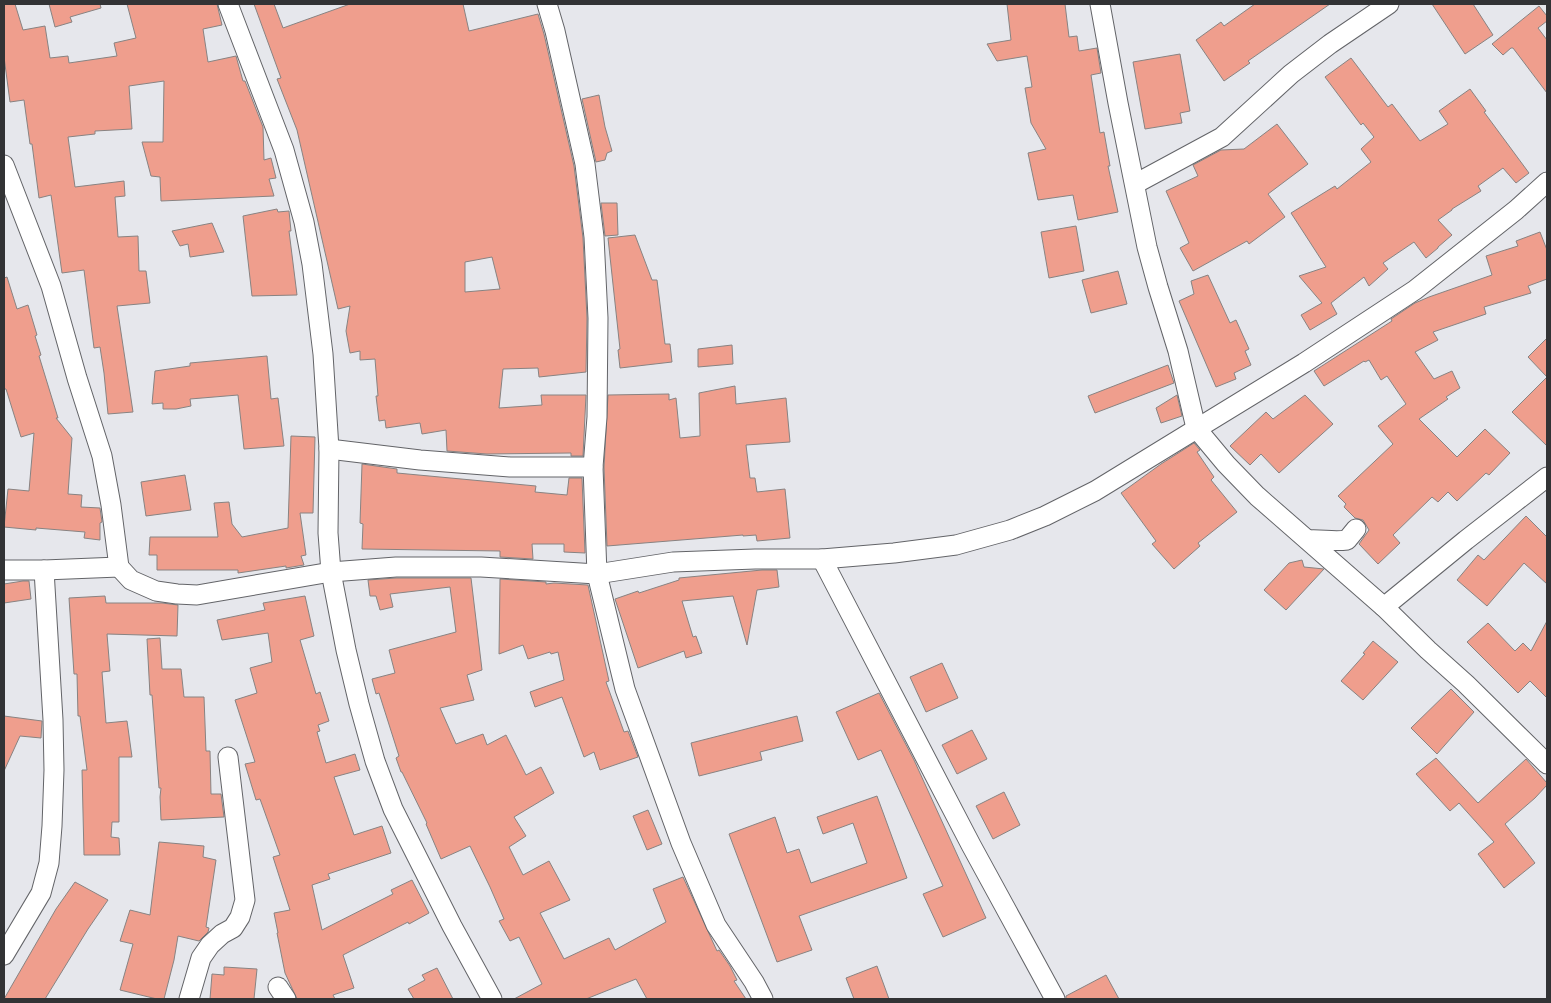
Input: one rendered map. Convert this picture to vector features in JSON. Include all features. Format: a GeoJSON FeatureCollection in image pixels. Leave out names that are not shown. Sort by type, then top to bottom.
{"type":"FeatureCollection","features":[{"type":"Feature","properties":{"kind":"street"},"geometry":{"type":"LineString","coordinates":[[228,4],[284,150],[304,222],[312,264],[323,354],[328,449],[328,533],[331,572],[346,650],[359,704],[375,761],[392,809],[492,999]]}},
{"type":"Feature","properties":{"kind":"street"},"geometry":{"type":"LineString","coordinates":[[547,4],[555,31],[585,164],[594,237],[598,328],[597,417],[593,467],[597,574],[625,689],[681,843],[716,925],[754,982],[763,999]]}},
{"type":"Feature","properties":{"kind":"street"},"geometry":{"type":"LineString","coordinates":[[1100,4],[1147,247],[1178,351],[1196,428],[1226,464],[1257,496],[1384,607],[1547,764]]}},
{"type":"Feature","properties":{"kind":"street"},"geometry":{"type":"LineString","coordinates":[[1134,184],[1222,137],[1291,74],[1330,44],[1389,4]]}},
{"type":"Feature","properties":{"kind":"street"},"geometry":{"type":"LineString","coordinates":[[4,165],[50,286],[102,456],[119,567],[131,580],[156,591],[177,594],[197,594],[331,572],[396,567],[481,567],[597,574],[673,562],[822,558],[956,545],[1010,530],[1045,516],[1095,491],[1304,363],[1415,290],[1516,210],[1547,182]]}},
{"type":"Feature","properties":{"kind":"street"},"geometry":{"type":"LineString","coordinates":[[328,449],[420,460],[510,467],[593,467]]}},
{"type":"Feature","properties":{"kind":"street"},"geometry":{"type":"LineString","coordinates":[[1384,607],[1547,477]]}},
{"type":"Feature","properties":{"kind":"street"},"geometry":{"type":"LineString","coordinates":[[1308,540],[1322,539],[1335,542],[1347,540],[1356,529]]}},
{"type":"Feature","properties":{"kind":"street"},"geometry":{"type":"LineString","coordinates":[[822,558],[971,845],[1055,999]]}},
{"type":"Feature","properties":{"kind":"street"},"geometry":{"type":"LineString","coordinates":[[4,570],[119,567]]}},
{"type":"Feature","properties":{"kind":"street"},"geometry":{"type":"LineString","coordinates":[[4,955],[41,893],[50,854],[53,789],[53,720],[44,570]]}},
{"type":"Feature","properties":{"kind":"street"},"geometry":{"type":"LineString","coordinates":[[189,999],[201,958],[210,945],[222,934],[233,928],[240,917],[245,900],[228,757]]}},
{"type":"Feature","properties":{"kind":"building"},"geometry":{"type":"Polygon","coordinates":[[[4,4],[15,4],[23,30],[45,26],[50,58],[68,56],[69,63],[117,56],[114,43],[136,38],[127,4],[217,4],[222,25],[203,29],[208,62],[236,56],[243,81],[245,81],[263,127],[264,160],[271,158],[276,178],[269,179],[274,196],[161,201],[160,177],[151,176],[142,142],[163,142],[164,81],[129,86],[132,129],[95,131],[95,134],[68,137],[75,187],[124,181],[125,196],[115,197],[118,237],[138,236],[139,271],[146,271],[150,303],[117,306],[133,412],[108,414],[100,347],[94,348],[84,270],[62,273],[51,195],[39,198],[24,100],[10,102],[4,57],[4,4]]]}},
{"type":"Feature","properties":{"kind":"building"},"geometry":{"type":"Polygon","coordinates":[[[49,4],[100,4],[101,8],[70,17],[72,22],[55,27],[49,4]]]}},
{"type":"Feature","properties":{"kind":"building"},"geometry":{"type":"Polygon","coordinates":[[[254,4],[274,4],[283,28],[350,4],[463,4],[469,31],[538,14],[574,166],[583,238],[587,318],[586,372],[539,377],[538,368],[503,369],[499,408],[542,405],[541,395],[586,395],[583,456],[571,456],[571,453],[487,454],[447,451],[446,430],[422,434],[420,423],[386,428],[385,420],[379,421],[375,359],[360,360],[360,351],[350,353],[346,331],[350,306],[338,309],[297,130],[277,79],[281,78],[254,4]],[[492,257],[465,262],[465,292],[500,289],[492,257]]]}},
{"type":"Feature","properties":{"kind":"building"},"geometry":{"type":"Polygon","coordinates":[[[1007,4],[1065,4],[1069,37],[1077,36],[1079,51],[1097,48],[1101,73],[1091,75],[1100,133],[1104,132],[1110,166],[1108,166],[1118,212],[1078,220],[1073,195],[1038,200],[1028,153],[1046,149],[1031,123],[1025,88],[1032,87],[1027,56],[997,61],[987,44],[1011,40],[1007,4]]]}},
{"type":"Feature","properties":{"kind":"building"},"geometry":{"type":"Polygon","coordinates":[[[1255,4],[1330,4],[1248,61],[1250,63],[1224,81],[1196,40],[1221,22],[1224,26],[1255,4]]]}},
{"type":"Feature","properties":{"kind":"building"},"geometry":{"type":"Polygon","coordinates":[[[1432,4],[1473,4],[1493,35],[1465,54],[1432,4]]]}},
{"type":"Feature","properties":{"kind":"building"},"geometry":{"type":"Polygon","coordinates":[[[1539,6],[1547,16],[1547,21],[1538,28],[1547,40],[1547,93],[1513,48],[1503,55],[1492,44],[1539,6]]]}},
{"type":"Feature","properties":{"kind":"building"},"geometry":{"type":"Polygon","coordinates":[[[1180,54],[1190,111],[1180,113],[1182,123],[1145,129],[1133,62],[1180,54]]]}},
{"type":"Feature","properties":{"kind":"building"},"geometry":{"type":"Polygon","coordinates":[[[1351,58],[1388,107],[1392,104],[1420,141],[1448,124],[1439,111],[1470,89],[1486,111],[1484,112],[1529,173],[1516,183],[1503,168],[1478,186],[1481,191],[1438,220],[1452,235],[1438,248],[1426,258],[1414,242],[1383,263],[1388,269],[1369,286],[1364,277],[1331,303],[1337,314],[1310,330],[1301,315],[1322,303],[1299,276],[1326,267],[1291,213],[1335,186],[1337,189],[1371,162],[1361,149],[1374,137],[1363,123],[1361,125],[1325,77],[1351,58]]]}},
{"type":"Feature","properties":{"kind":"building"},"geometry":{"type":"Polygon","coordinates":[[[599,95],[612,151],[607,153],[605,160],[596,162],[582,99],[599,95]]]}},
{"type":"Feature","properties":{"kind":"building"},"geometry":{"type":"Polygon","coordinates":[[[1277,124],[1308,164],[1268,194],[1285,217],[1249,244],[1247,241],[1193,271],[1180,248],[1189,243],[1166,191],[1198,176],[1193,165],[1221,150],[1244,149],[1277,124]]]}},
{"type":"Feature","properties":{"kind":"building"},"geometry":{"type":"Polygon","coordinates":[[[601,203],[617,203],[618,235],[605,236],[601,203]]]}},
{"type":"Feature","properties":{"kind":"building"},"geometry":{"type":"Polygon","coordinates":[[[277,209],[278,212],[289,211],[291,231],[289,231],[297,295],[252,296],[243,216],[277,209]]]}},
{"type":"Feature","properties":{"kind":"building"},"geometry":{"type":"Polygon","coordinates":[[[212,223],[224,252],[190,257],[188,244],[180,246],[172,231],[212,223]]]}},
{"type":"Feature","properties":{"kind":"building"},"geometry":{"type":"Polygon","coordinates":[[[1076,226],[1084,271],[1049,278],[1041,232],[1076,226]]]}},
{"type":"Feature","properties":{"kind":"building"},"geometry":{"type":"Polygon","coordinates":[[[1540,232],[1547,250],[1547,279],[1528,286],[1531,293],[1484,307],[1486,314],[1433,332],[1438,340],[1415,352],[1434,379],[1452,371],[1460,388],[1446,397],[1448,399],[1419,419],[1457,457],[1485,429],[1510,453],[1489,475],[1486,473],[1457,501],[1448,492],[1438,502],[1432,497],[1393,535],[1400,543],[1378,564],[1359,544],[1369,530],[1363,520],[1355,518],[1344,507],[1346,504],[1338,496],[1393,444],[1378,426],[1406,404],[1387,376],[1381,380],[1369,360],[1364,361],[1324,386],[1314,371],[1392,321],[1391,319],[1415,303],[1492,275],[1486,256],[1518,246],[1516,241],[1540,232]]]}},
{"type":"Feature","properties":{"kind":"building"},"geometry":{"type":"Polygon","coordinates":[[[635,235],[652,280],[657,280],[665,344],[670,344],[672,362],[620,368],[618,350],[620,349],[608,238],[635,235]]]}},
{"type":"Feature","properties":{"kind":"building"},"geometry":{"type":"Polygon","coordinates":[[[1118,271],[1127,304],[1091,313],[1082,280],[1118,271]]]}},
{"type":"Feature","properties":{"kind":"building"},"geometry":{"type":"Polygon","coordinates":[[[1208,275],[1230,323],[1236,320],[1249,349],[1245,351],[1251,365],[1234,373],[1236,379],[1216,387],[1179,301],[1194,294],[1191,281],[1208,275]]]}},
{"type":"Feature","properties":{"kind":"building"},"geometry":{"type":"Polygon","coordinates":[[[7,277],[17,309],[28,305],[37,335],[35,336],[41,355],[39,356],[58,418],[56,418],[72,438],[68,494],[82,495],[81,507],[100,508],[102,522],[100,523],[100,540],[84,538],[85,532],[4,527],[8,489],[29,491],[34,433],[21,437],[6,389],[4,389],[4,278],[7,277]]]}},
{"type":"Feature","properties":{"kind":"building"},"geometry":{"type":"Polygon","coordinates":[[[1547,338],[1547,377],[1528,357],[1547,338]]]}},
{"type":"Feature","properties":{"kind":"building"},"geometry":{"type":"Polygon","coordinates":[[[732,345],[733,364],[698,367],[698,349],[732,345]]]}},
{"type":"Feature","properties":{"kind":"building"},"geometry":{"type":"Polygon","coordinates":[[[267,356],[271,399],[278,398],[284,446],[244,449],[238,395],[190,399],[191,406],[176,409],[163,409],[163,403],[152,404],[155,371],[190,366],[190,363],[267,356]]]}},
{"type":"Feature","properties":{"kind":"building"},"geometry":{"type":"Polygon","coordinates":[[[1168,365],[1174,383],[1095,413],[1088,396],[1168,365]]]}},
{"type":"Feature","properties":{"kind":"building"},"geometry":{"type":"Polygon","coordinates":[[[1547,377],[1547,446],[1512,412],[1547,377]]]}},
{"type":"Feature","properties":{"kind":"building"},"geometry":{"type":"Polygon","coordinates":[[[735,386],[736,404],[786,398],[790,442],[746,445],[750,478],[755,478],[757,492],[785,489],[790,538],[757,541],[756,535],[743,535],[607,546],[604,467],[608,395],[669,394],[669,400],[676,398],[680,438],[700,436],[699,393],[735,386]]]}},
{"type":"Feature","properties":{"kind":"building"},"geometry":{"type":"Polygon","coordinates":[[[1177,395],[1182,416],[1161,423],[1156,408],[1177,395]]]}},
{"type":"Feature","properties":{"kind":"building"},"geometry":{"type":"Polygon","coordinates":[[[1305,395],[1333,424],[1279,473],[1261,454],[1250,465],[1230,446],[1266,412],[1273,419],[1305,395]]]}},
{"type":"Feature","properties":{"kind":"building"},"geometry":{"type":"Polygon","coordinates":[[[291,436],[315,437],[313,513],[300,513],[306,555],[301,556],[304,565],[238,573],[238,570],[157,570],[157,555],[149,555],[150,537],[218,537],[214,503],[229,502],[232,524],[242,537],[288,528],[291,436]]]}},
{"type":"Feature","properties":{"kind":"building"},"geometry":{"type":"Polygon","coordinates":[[[1194,443],[1200,450],[1197,452],[1214,477],[1211,480],[1237,512],[1198,543],[1200,546],[1174,569],[1152,544],[1156,541],[1121,493],[1194,443]]]}},
{"type":"Feature","properties":{"kind":"building"},"geometry":{"type":"Polygon","coordinates":[[[362,464],[397,469],[397,473],[536,486],[535,492],[567,495],[569,478],[582,478],[585,553],[564,552],[564,544],[532,544],[533,559],[500,557],[500,551],[362,549],[363,524],[360,523],[362,464]]]}},
{"type":"Feature","properties":{"kind":"building"},"geometry":{"type":"Polygon","coordinates":[[[185,475],[191,510],[146,516],[141,482],[185,475]]]}},
{"type":"Feature","properties":{"kind":"building"},"geometry":{"type":"Polygon","coordinates":[[[1526,516],[1547,537],[1547,584],[1524,563],[1487,606],[1457,580],[1478,555],[1484,560],[1526,516]]]}},
{"type":"Feature","properties":{"kind":"building"},"geometry":{"type":"Polygon","coordinates":[[[1302,560],[1304,567],[1324,569],[1286,610],[1264,590],[1289,563],[1302,560]]]}},
{"type":"Feature","properties":{"kind":"building"},"geometry":{"type":"Polygon","coordinates":[[[777,570],[779,587],[757,590],[747,645],[733,596],[682,601],[693,637],[696,636],[702,653],[686,658],[684,651],[638,668],[615,599],[679,580],[679,578],[777,570]]]}},
{"type":"Feature","properties":{"kind":"building"},"geometry":{"type":"Polygon","coordinates":[[[471,578],[482,670],[467,675],[474,700],[440,708],[456,744],[483,734],[487,745],[506,735],[526,775],[541,767],[554,793],[514,817],[526,836],[509,847],[523,875],[549,861],[570,900],[540,913],[564,959],[609,938],[615,950],[666,922],[653,889],[683,877],[717,951],[719,950],[730,966],[737,980],[734,981],[746,999],[647,999],[636,979],[586,999],[514,999],[542,984],[519,937],[510,941],[499,921],[504,919],[470,846],[441,859],[427,823],[401,772],[396,758],[399,756],[379,693],[376,694],[372,679],[395,673],[389,650],[456,632],[450,587],[390,594],[393,607],[380,610],[376,596],[370,596],[368,580],[471,578]]]}},
{"type":"Feature","properties":{"kind":"building"},"geometry":{"type":"Polygon","coordinates":[[[500,579],[546,582],[546,584],[588,585],[609,681],[606,682],[624,732],[628,731],[638,757],[600,770],[594,752],[584,757],[562,697],[535,707],[530,692],[564,680],[558,652],[551,654],[550,652],[528,659],[523,645],[499,654],[500,579]]]}},
{"type":"Feature","properties":{"kind":"building"},"geometry":{"type":"Polygon","coordinates":[[[29,581],[31,599],[4,603],[4,584],[29,581]]]}},
{"type":"Feature","properties":{"kind":"building"},"geometry":{"type":"Polygon","coordinates":[[[105,596],[106,603],[162,603],[178,605],[177,636],[107,634],[110,671],[102,672],[106,723],[127,721],[132,757],[119,757],[119,822],[112,822],[111,837],[119,838],[120,855],[84,855],[82,770],[87,770],[80,716],[78,716],[77,674],[74,674],[69,598],[105,596]]]}},
{"type":"Feature","properties":{"kind":"building"},"geometry":{"type":"Polygon","coordinates":[[[305,596],[314,636],[300,640],[316,694],[320,692],[329,721],[318,725],[320,731],[317,732],[326,763],[355,754],[360,770],[334,777],[354,835],[382,826],[391,853],[328,874],[330,879],[312,885],[322,930],[393,894],[391,890],[412,880],[429,913],[343,955],[354,988],[333,995],[335,999],[297,999],[285,973],[274,913],[290,910],[273,857],[280,855],[260,799],[256,800],[245,764],[255,762],[235,700],[257,693],[250,668],[272,662],[268,633],[222,640],[217,620],[265,610],[263,603],[305,596]]]}},
{"type":"Feature","properties":{"kind":"building"},"geometry":{"type":"Polygon","coordinates":[[[1547,621],[1547,698],[1530,681],[1518,693],[1467,642],[1488,623],[1515,651],[1523,643],[1531,651],[1547,621]]]}},
{"type":"Feature","properties":{"kind":"building"},"geometry":{"type":"Polygon","coordinates":[[[160,638],[162,669],[181,669],[184,697],[204,697],[206,751],[210,751],[211,794],[221,794],[224,817],[161,820],[161,788],[159,788],[152,695],[150,695],[147,639],[160,638]]]}},
{"type":"Feature","properties":{"kind":"building"},"geometry":{"type":"Polygon","coordinates":[[[1373,641],[1398,662],[1363,700],[1341,681],[1365,654],[1363,653],[1373,641]]]}},
{"type":"Feature","properties":{"kind":"building"},"geometry":{"type":"Polygon","coordinates":[[[942,663],[958,698],[926,712],[910,677],[942,663]]]}},
{"type":"Feature","properties":{"kind":"building"},"geometry":{"type":"Polygon","coordinates":[[[1451,689],[1474,712],[1437,754],[1411,728],[1451,689]]]}},
{"type":"Feature","properties":{"kind":"building"},"geometry":{"type":"Polygon","coordinates":[[[879,693],[914,760],[986,918],[943,937],[923,894],[943,886],[881,750],[858,760],[836,712],[879,693]]]}},
{"type":"Feature","properties":{"kind":"building"},"geometry":{"type":"Polygon","coordinates":[[[4,716],[42,721],[41,738],[20,736],[4,771],[4,716]]]}},
{"type":"Feature","properties":{"kind":"building"},"geometry":{"type":"Polygon","coordinates":[[[797,716],[803,741],[760,752],[762,760],[699,776],[691,743],[797,716]]]}},
{"type":"Feature","properties":{"kind":"building"},"geometry":{"type":"Polygon","coordinates":[[[972,730],[987,759],[957,774],[942,745],[972,730]]]}},
{"type":"Feature","properties":{"kind":"building"},"geometry":{"type":"Polygon","coordinates":[[[1436,758],[1478,803],[1526,759],[1547,783],[1535,798],[1505,824],[1535,863],[1504,888],[1478,854],[1494,842],[1459,803],[1450,811],[1416,774],[1436,758]]]}},
{"type":"Feature","properties":{"kind":"building"},"geometry":{"type":"Polygon","coordinates":[[[1004,792],[1020,825],[993,839],[976,806],[1004,792]]]}},
{"type":"Feature","properties":{"kind":"building"},"geometry":{"type":"Polygon","coordinates":[[[877,796],[907,878],[799,916],[812,950],[777,962],[729,834],[775,817],[787,853],[799,849],[811,883],[867,863],[853,823],[823,834],[817,817],[877,796]]]}},
{"type":"Feature","properties":{"kind":"building"},"geometry":{"type":"Polygon","coordinates":[[[648,810],[662,844],[647,850],[633,816],[648,810]]]}},
{"type":"Feature","properties":{"kind":"building"},"geometry":{"type":"Polygon","coordinates":[[[159,842],[204,846],[203,857],[216,860],[206,927],[209,928],[208,932],[199,941],[178,936],[164,999],[120,990],[133,944],[120,941],[130,910],[150,915],[159,842]]]}},
{"type":"Feature","properties":{"kind":"building"},"geometry":{"type":"Polygon","coordinates":[[[75,882],[108,900],[45,999],[4,999],[56,909],[75,882]]]}},
{"type":"Feature","properties":{"kind":"building"},"geometry":{"type":"Polygon","coordinates":[[[877,966],[889,999],[854,999],[846,978],[877,966]]]}},
{"type":"Feature","properties":{"kind":"building"},"geometry":{"type":"Polygon","coordinates":[[[224,967],[257,969],[254,999],[210,999],[212,974],[224,975],[224,967]]]}},
{"type":"Feature","properties":{"kind":"building"},"geometry":{"type":"Polygon","coordinates":[[[437,968],[453,999],[414,999],[408,989],[425,980],[422,975],[437,968]]]}},
{"type":"Feature","properties":{"kind":"building"},"geometry":{"type":"Polygon","coordinates":[[[1106,975],[1119,999],[1066,999],[1066,996],[1106,975]]]}}]}
